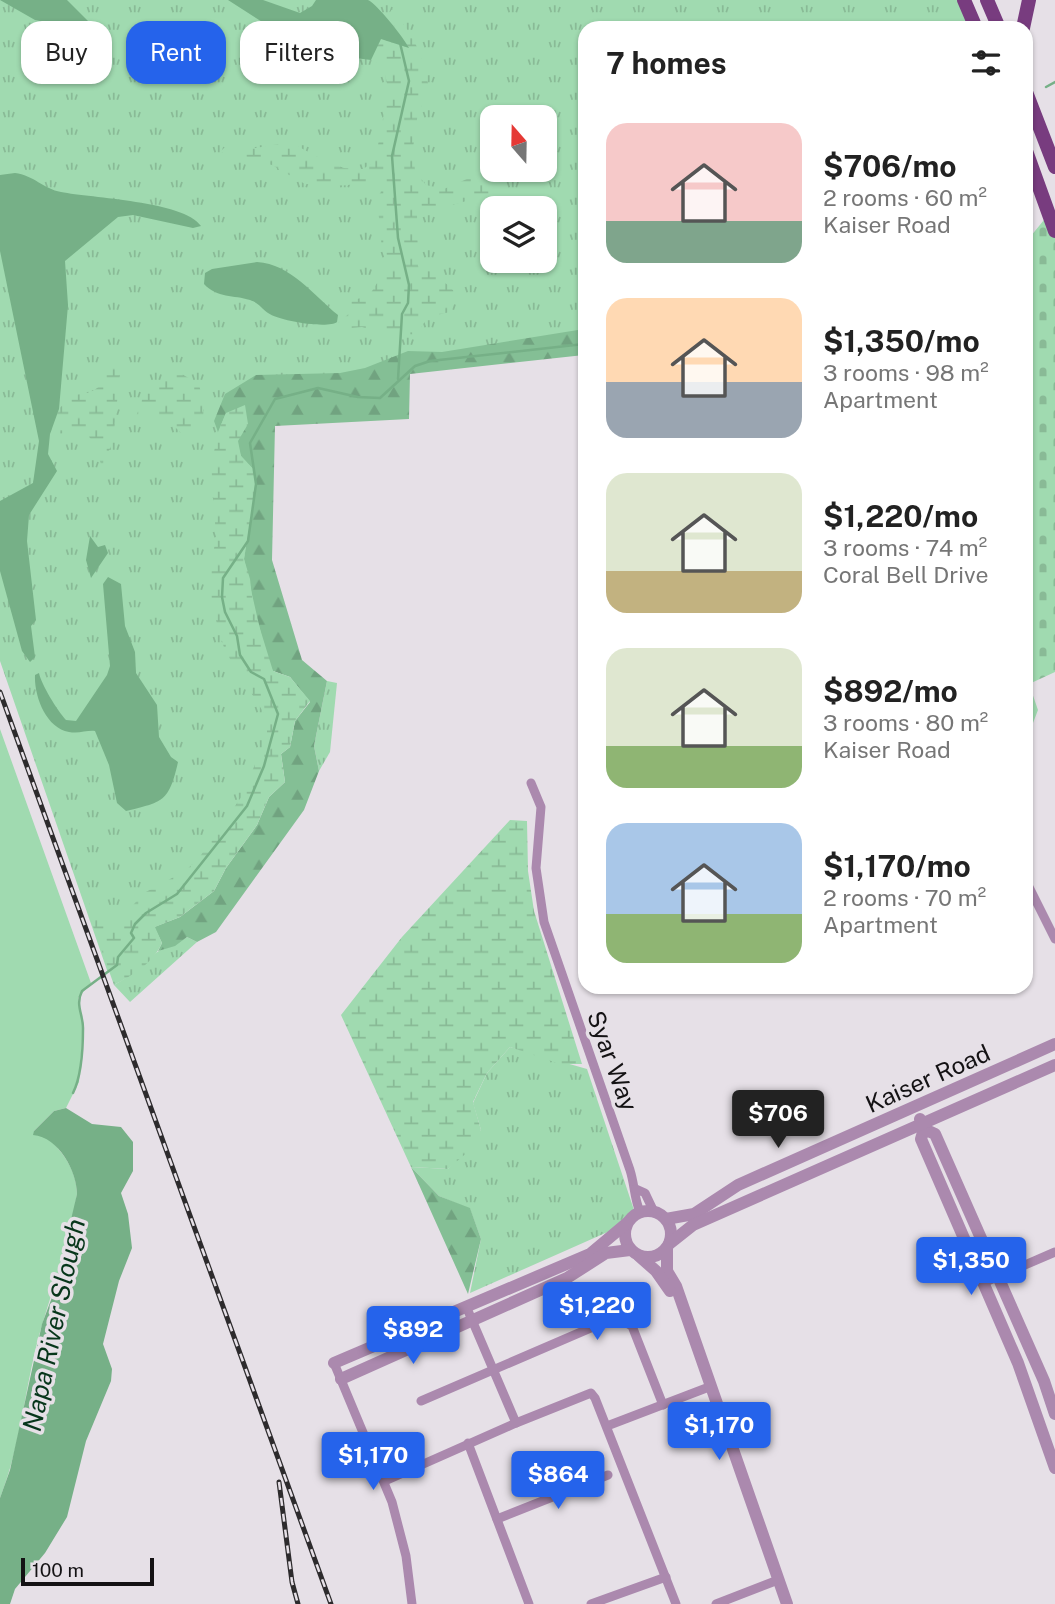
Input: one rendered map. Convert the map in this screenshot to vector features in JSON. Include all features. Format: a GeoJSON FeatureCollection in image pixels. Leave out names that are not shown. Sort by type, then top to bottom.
{"type":"FeatureCollection","features":[{"type":"Feature","properties":{"kind":"main road"},"geometry":{"type":"LineString","coordinates":[[987,0],[996,21]]}},
{"type":"Feature","properties":{"kind":"main road"},"geometry":{"type":"LineString","coordinates":[[1024,21],[1029,0]]}},
{"type":"Feature","properties":{"kind":"main road"},"geometry":{"type":"LineString","coordinates":[[969,4],[974,21]]}},
{"type":"Feature","properties":{"kind":"main road"},"geometry":{"type":"LineString","coordinates":[[1033,110],[1055,167]]}},
{"type":"Feature","properties":{"kind":"main road"},"geometry":{"type":"LineString","coordinates":[[1033,170],[1051,220]]}},
{"type":"Feature","properties":{"kind":"street","name":"Syar Way"},"geometry":{"type":"LineString","coordinates":[[531,783],[541,807],[536,868],[544,922],[636,1189],[634,1198],[640,1212]]}},
{"type":"Feature","properties":{"kind":"street"},"geometry":{"type":"LineString","coordinates":[[1033,895],[1055,939]]}},
{"type":"Feature","properties":{"kind":"street","name":"Kaiser Road"},"geometry":{"type":"LineString","coordinates":[[666,1219],[694,1214],[738,1185],[1055,1044]]}},
{"type":"Feature","properties":{"kind":"street","name":"Kaiser Road"},"geometry":{"type":"LineString","coordinates":[[668,1247],[693,1225],[923,1126],[1055,1065]]}},
{"type":"Feature","properties":{"kind":"street"},"geometry":{"type":"LineString","coordinates":[[916,1108],[923,1126],[921,1139],[1018,1363],[1055,1468]]}},
{"type":"Feature","properties":{"kind":"street"},"geometry":{"type":"LineString","coordinates":[[923,1126],[935,1134],[999,1276],[1055,1414]]}},
{"type":"Feature","properties":{"kind":"street","name":"Syar Way"},"geometry":{"type":"LineString","coordinates":[[636,1189],[645,1193],[654,1212]]}},
{"type":"Feature","properties":{"kind":"street"},"geometry":{"type":"LineString","coordinates":[[412,1604],[403,1546],[385,1481],[334,1363],[590,1254],[640,1212],[654,1212],[666,1219],[671,1231],[667,1271],[676,1286],[681,1308],[787,1604]]}},
{"type":"Feature","properties":{"kind":"street"},"geometry":{"type":"LineString","coordinates":[[628,1223],[625,1235],[635,1253],[656,1271],[681,1308]]}},
{"type":"Feature","properties":{"kind":"street"},"geometry":{"type":"LineString","coordinates":[[341,1379],[568,1278],[606,1253],[635,1253],[654,1257],[668,1247]]}},
{"type":"Feature","properties":{"kind":"street"},"geometry":{"type":"LineString","coordinates":[[983,1283],[1055,1252]]}},
{"type":"Feature","properties":{"kind":"street"},"geometry":{"type":"LineString","coordinates":[[466,1306],[516,1423]]}},
{"type":"Feature","properties":{"kind":"street"},"geometry":{"type":"LineString","coordinates":[[421,1401],[616,1317],[632,1326],[663,1405]]}},
{"type":"Feature","properties":{"kind":"street"},"geometry":{"type":"LineString","coordinates":[[607,1426],[709,1387]]}},
{"type":"Feature","properties":{"kind":"street"},"geometry":{"type":"LineString","coordinates":[[385,1481],[516,1423],[591,1394],[607,1426],[676,1604]]}},
{"type":"Feature","properties":{"kind":"street"},"geometry":{"type":"LineString","coordinates":[[468,1444],[529,1604]]}},
{"type":"Feature","properties":{"kind":"street"},"geometry":{"type":"LineString","coordinates":[[497,1520],[608,1475]]}},
{"type":"Feature","properties":{"kind":"street"},"geometry":{"type":"LineString","coordinates":[[591,1604],[666,1577]]}},
{"type":"Feature","properties":{"kind":"street"},"geometry":{"type":"LineString","coordinates":[[716,1604],[778,1580]]}},
{"type":"Feature","properties":{"kind":"green space"},"geometry":{"type":"Polygon","coordinates":[[[0,0],[964,0],[972,21],[578,21],[578,345],[318,388],[250,443],[278,714],[255,791],[108,973],[0,661],[0,0]]]}},
{"type":"Feature","properties":{"kind":"green space"},"geometry":{"type":"Polygon","coordinates":[[[392,9],[408,30],[424,67],[430,92],[418,112],[413,148],[415,171],[426,185],[444,189],[480,173],[480,182],[500,182],[491,194],[417,215],[418,266],[436,274],[455,292],[451,312],[427,320],[419,334],[388,335],[362,327],[330,330],[352,311],[341,303],[369,296],[388,265],[382,250],[377,197],[381,192],[377,182],[338,186],[305,184],[272,165],[220,152],[225,147],[249,149],[290,142],[344,168],[363,169],[375,161],[388,92],[384,65],[371,60],[380,39],[408,47],[400,30],[385,20],[392,9]]]}},
{"type":"Feature","properties":{"kind":"green space"},"geometry":{"type":"Polygon","coordinates":[[[1048,215],[1055,231],[1055,672],[1033,682],[1033,233],[1048,215]]]}},
{"type":"Feature","properties":{"kind":"green space"},"geometry":{"type":"Polygon","coordinates":[[[578,330],[578,356],[410,374],[409,419],[275,426],[272,560],[302,660],[327,681],[314,746],[319,771],[304,810],[216,932],[197,942],[187,937],[175,946],[158,951],[162,943],[154,927],[180,917],[214,891],[226,868],[257,825],[269,797],[285,782],[281,754],[290,747],[295,721],[310,702],[290,677],[273,671],[267,660],[244,559],[256,484],[254,470],[241,456],[226,413],[218,432],[214,421],[225,394],[256,375],[340,373],[365,368],[408,351],[442,352],[578,330]]]}},
{"type":"Feature","properties":{"kind":"green space"},"geometry":{"type":"Polygon","coordinates":[[[112,358],[120,373],[113,441],[102,467],[94,443],[85,432],[50,434],[59,409],[71,395],[95,390],[103,381],[112,358]]]}},
{"type":"Feature","properties":{"kind":"green space"},"geometry":{"type":"Polygon","coordinates":[[[180,373],[199,384],[203,402],[202,422],[188,442],[166,421],[153,417],[136,417],[145,390],[180,373]]]}},
{"type":"Feature","properties":{"kind":"green space"},"geometry":{"type":"Polygon","coordinates":[[[245,405],[248,424],[238,441],[241,456],[254,470],[256,484],[244,559],[250,579],[253,606],[273,671],[290,677],[310,701],[295,721],[290,747],[281,754],[285,782],[269,797],[257,825],[226,868],[214,891],[180,917],[155,927],[162,943],[158,950],[142,968],[114,985],[81,893],[103,921],[115,925],[144,893],[185,871],[199,858],[242,796],[267,735],[267,718],[225,651],[211,603],[209,581],[216,536],[211,467],[218,432],[226,413],[245,405]]]}},
{"type":"Feature","properties":{"kind":"green space"},"geometry":{"type":"Polygon","coordinates":[[[327,681],[337,683],[330,752],[319,771],[314,746],[327,681]]]}},
{"type":"Feature","properties":{"kind":"green space"},"geometry":{"type":"Polygon","coordinates":[[[1033,696],[1038,710],[1033,723],[1033,696]]]}},
{"type":"Feature","properties":{"kind":"green space"},"geometry":{"type":"Polygon","coordinates":[[[0,729],[91,983],[78,998],[83,1026],[79,1082],[66,1108],[54,1111],[34,1131],[51,1141],[63,1154],[73,1173],[77,1194],[66,1244],[36,1347],[13,1456],[0,1498],[0,729]]]}},
{"type":"Feature","properties":{"kind":"green space"},"geometry":{"type":"Polygon","coordinates":[[[510,820],[527,821],[528,871],[534,911],[582,1064],[560,1064],[510,1047],[487,1073],[473,1102],[481,1130],[470,1150],[448,1169],[411,1167],[341,1015],[402,937],[510,820]]]}},
{"type":"Feature","properties":{"kind":"green space"},"geometry":{"type":"Polygon","coordinates":[[[187,937],[197,942],[130,1002],[114,985],[160,951],[187,937]]]}},
{"type":"Feature","properties":{"kind":"green space"},"geometry":{"type":"Polygon","coordinates":[[[510,1047],[587,1069],[637,1219],[470,1293],[481,1239],[470,1209],[439,1196],[411,1167],[448,1169],[481,1130],[473,1103],[487,1073],[510,1047]]]}},
{"type":"Feature","properties":{"kind":"green space"},"geometry":{"type":"Polygon","coordinates":[[[411,1167],[439,1196],[470,1208],[481,1239],[468,1294],[411,1167]]]}},
{"type":"Feature","properties":{"kind":"water"},"geometry":{"type":"Polygon","coordinates":[[[0,0],[67,0],[88,21],[40,21],[0,0]]]}},
{"type":"Feature","properties":{"kind":"water"},"geometry":{"type":"Polygon","coordinates":[[[228,0],[263,0],[300,13],[312,6],[316,0],[368,0],[390,22],[409,48],[381,39],[371,60],[359,58],[359,21],[261,21],[228,0]]]}},
{"type":"Feature","properties":{"kind":"water"},"geometry":{"type":"Polygon","coordinates":[[[15,173],[61,192],[136,202],[176,211],[201,226],[193,228],[133,215],[118,217],[65,261],[68,305],[59,409],[50,434],[48,454],[57,471],[29,515],[27,541],[36,620],[31,626],[35,657],[30,662],[22,651],[0,571],[0,501],[33,483],[39,441],[0,251],[0,175],[15,173]]]}},
{"type":"Feature","properties":{"kind":"water"},"geometry":{"type":"Polygon","coordinates":[[[257,262],[269,264],[291,274],[338,315],[337,322],[324,325],[282,319],[268,313],[253,301],[220,294],[204,284],[205,273],[212,269],[257,262]]]}},
{"type":"Feature","properties":{"kind":"water"},"geometry":{"type":"Polygon","coordinates":[[[90,536],[98,547],[105,545],[108,553],[91,578],[86,560],[90,536]]]}},
{"type":"Feature","properties":{"kind":"water"},"geometry":{"type":"Polygon","coordinates":[[[108,577],[121,584],[125,626],[135,652],[136,673],[157,705],[159,737],[171,757],[178,762],[171,785],[162,798],[126,811],[117,803],[109,765],[95,731],[69,732],[54,724],[43,710],[35,683],[35,675],[39,673],[62,716],[66,720],[76,721],[107,675],[110,666],[103,584],[108,577]]]}},
{"type":"Feature","properties":{"kind":"water","name":"Napa River Slough"},"geometry":{"type":"Polygon","coordinates":[[[66,1108],[92,1124],[121,1127],[133,1142],[133,1171],[121,1193],[128,1214],[132,1248],[119,1281],[103,1344],[112,1369],[111,1381],[86,1441],[67,1517],[45,1553],[15,1589],[10,1604],[0,1604],[0,1498],[10,1470],[42,1324],[54,1292],[77,1194],[74,1176],[65,1157],[51,1142],[33,1135],[54,1111],[66,1108]]]}},
{"type":"Feature","properties":{"kind":"waterway"},"geometry":{"type":"LineString","coordinates":[[398,379],[402,314],[408,303],[409,285],[398,238],[392,156],[409,81],[400,43]]}},
{"type":"Feature","properties":{"kind":"waterway"},"geometry":{"type":"LineString","coordinates":[[1046,87],[1055,82]]}},
{"type":"Feature","properties":{"kind":"waterway"},"geometry":{"type":"LineString","coordinates":[[73,1093],[82,1053],[83,1028],[79,1005],[82,991],[117,965],[118,957],[134,938],[131,933],[135,924],[146,913],[177,894],[247,806],[264,766],[278,714],[264,679],[251,672],[240,655],[237,636],[225,612],[222,597],[223,578],[248,541],[256,484],[250,443],[275,399],[318,388],[358,397],[380,398],[415,366],[430,361],[578,345]]}},
{"type":"Feature","properties":{"kind":"railway"},"geometry":{"type":"LineString","coordinates":[[0,692],[331,1604]]}},
{"type":"Feature","properties":{"kind":"railway"},"geometry":{"type":"LineString","coordinates":[[279,1482],[292,1582],[298,1604]]}}]}
